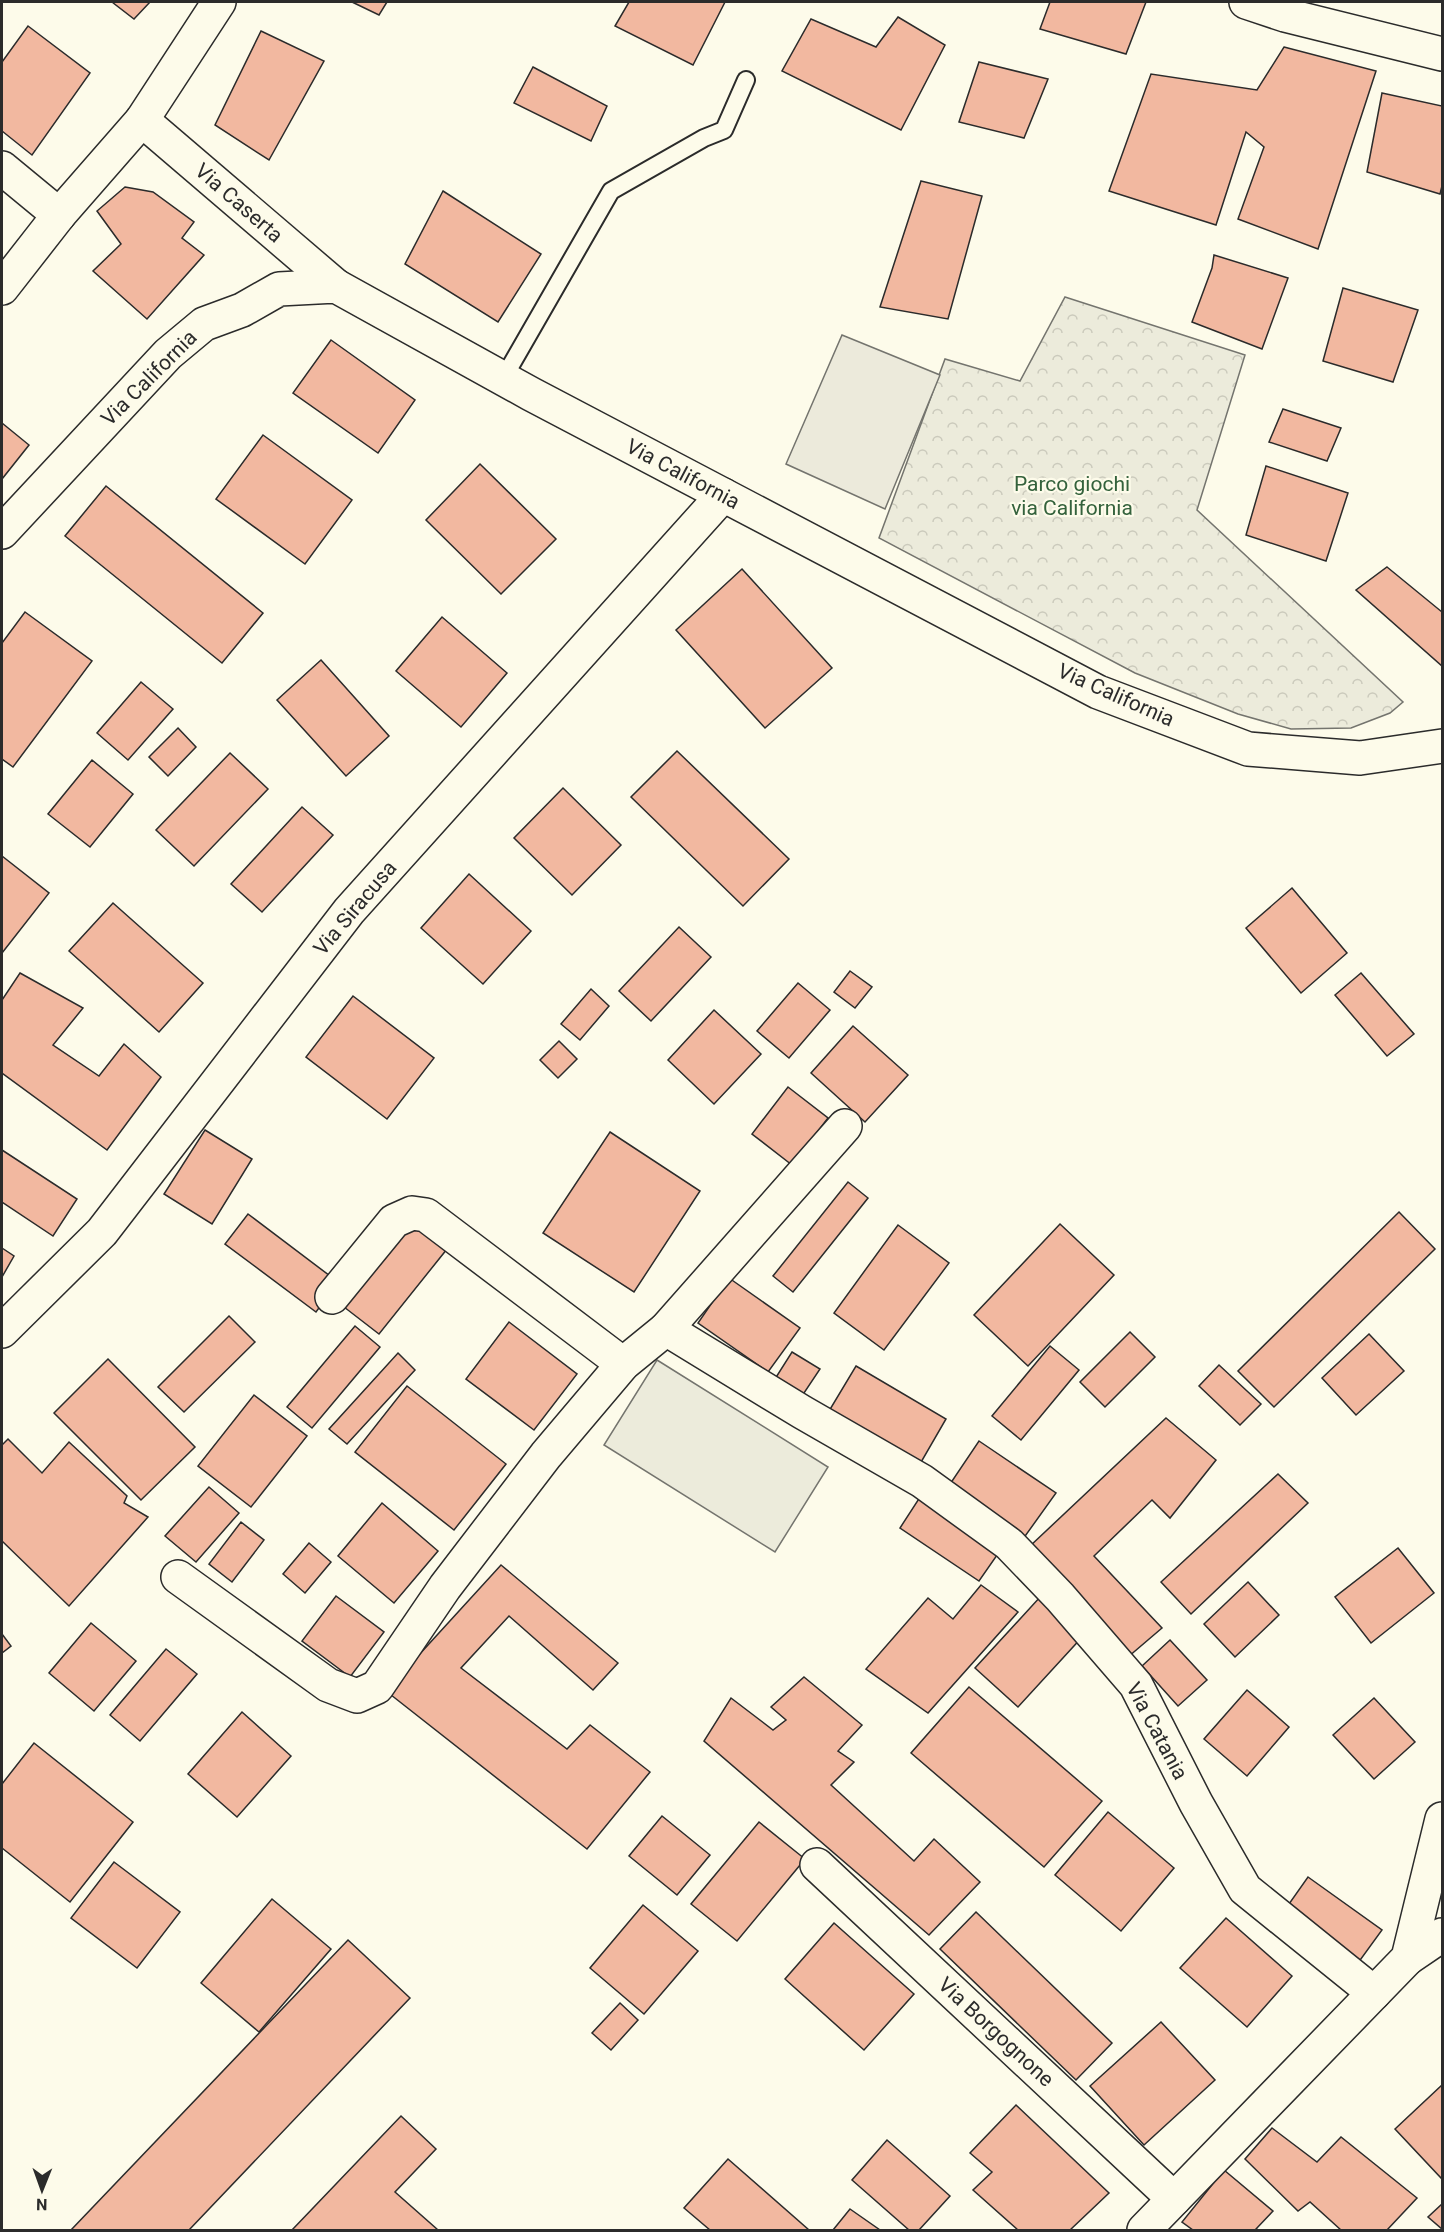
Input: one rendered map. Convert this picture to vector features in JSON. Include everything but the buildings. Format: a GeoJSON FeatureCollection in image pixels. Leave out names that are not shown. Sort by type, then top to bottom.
{"type":"FeatureCollection","features":[{"type":"Feature","properties":{"kind":"street"},"geometry":{"type":"LineString","coordinates":[[2,288],[59,215],[142,120],[219,2]]}},
{"type":"Feature","properties":{"kind":"street"},"geometry":{"type":"LineString","coordinates":[[1246,2],[1285,15],[1443,54]]}},
{"type":"Feature","properties":{"kind":"street","name":"Via Caserta"},"geometry":{"type":"LineString","coordinates":[[142,120],[336,286]]}},
{"type":"Feature","properties":{"kind":"street"},"geometry":{"type":"LineString","coordinates":[[2,168],[59,215]]}},
{"type":"Feature","properties":{"kind":"street","name":"Via California"},"geometry":{"type":"LineString","coordinates":[[2,532],[168,354],[204,324],[242,310],[279,289],[336,286],[503,379],[1098,692],[1248,749],[1360,758],[1443,746]]}},
{"type":"Feature","properties":{"kind":"street","name":"Via Siracusa"},"geometry":{"type":"LineString","coordinates":[[2,1331],[102,1232],[349,911],[723,495]]}},
{"type":"Feature","properties":{"kind":"street"},"geometry":{"type":"LineString","coordinates":[[178,1577],[328,1685],[357,1696],[377,1688],[445,1587],[546,1455],[623,1364],[666,1329],[845,1126]]}},
{"type":"Feature","properties":{"kind":"street"},"geometry":{"type":"LineString","coordinates":[[332,1297],[394,1221],[412,1213],[426,1215],[623,1364]]}},
{"type":"Feature","properties":{"kind":"street","name":"Via Catania"},"geometry":{"type":"LineString","coordinates":[[666,1329],[802,1412],[922,1481],[1009,1544],[1060,1597],[1136,1685],[1196,1803],[1245,1889],[1374,1993]]}},
{"type":"Feature","properties":{"kind":"street"},"geometry":{"type":"LineString","coordinates":[[1408,1958],[1443,1819]]}},
{"type":"Feature","properties":{"kind":"street","name":"Via Borgognone"},"geometry":{"type":"LineString","coordinates":[[817,1865],[1174,2199]]}},
{"type":"Feature","properties":{"kind":"street"},"geometry":{"type":"LineString","coordinates":[[1144,2230],[1408,1958],[1443,1935]]}},
{"type":"Feature","properties":{"kind":"lane"},"geometry":{"type":"LineString","coordinates":[[503,379],[611,191],[704,138],[724,130],[747,80]]}},
{"type":"Feature","properties":{"kind":"green space","name":"Parco giochi via California"},"geometry":{"type":"Polygon","coordinates":[[[1065,297],[1245,355],[1197,510],[1403,702],[1390,713],[1351,728],[1291,729],[1238,714],[1135,673],[879,538],[945,359],[1020,381],[1065,297]]]}},
{"type":"Feature","properties":{"kind":"green space"},"geometry":{"type":"Polygon","coordinates":[[[657,1360],[828,1467],[775,1552],[604,1445],[657,1360]]]}},
{"type":"Feature","properties":{"kind":"shaded area"},"geometry":{"type":"Polygon","coordinates":[[[842,335],[940,375],[885,509],[786,464],[842,335]]]}}]}
